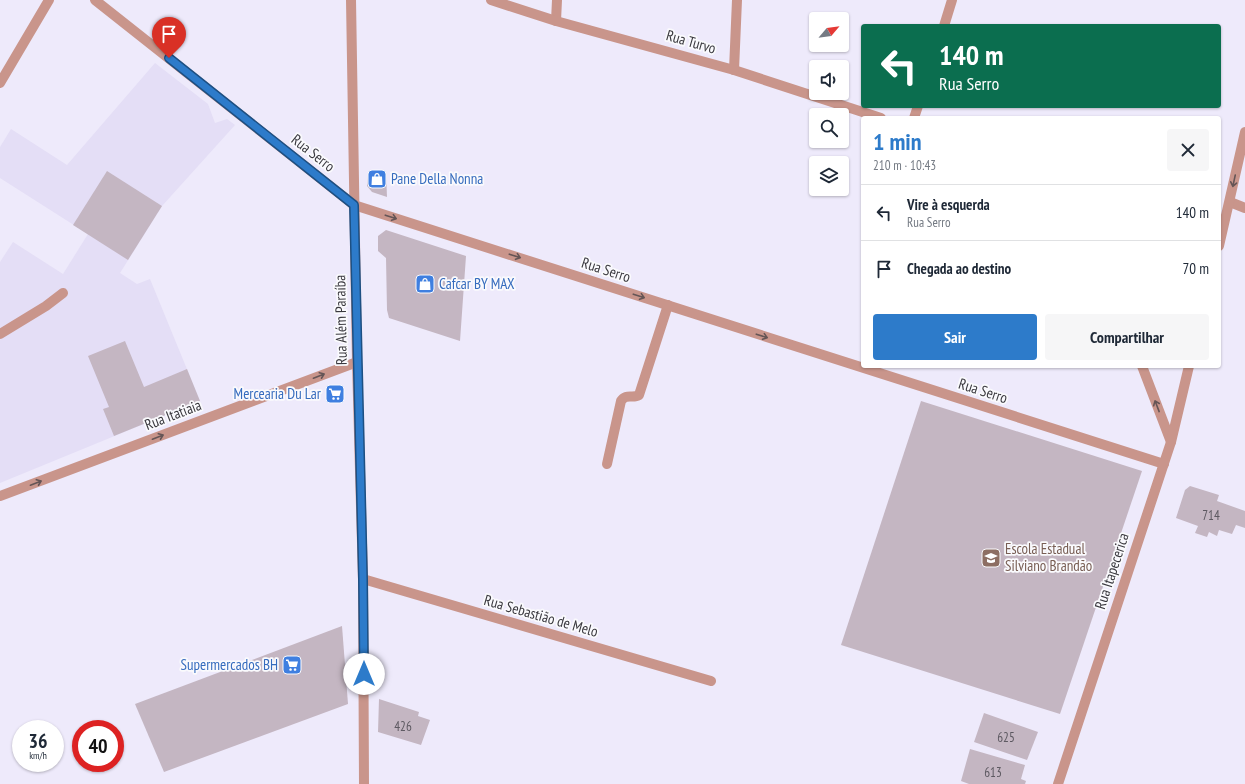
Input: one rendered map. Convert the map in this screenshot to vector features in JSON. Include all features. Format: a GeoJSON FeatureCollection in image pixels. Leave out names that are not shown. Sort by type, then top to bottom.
{"type":"FeatureCollection","features":[{"type":"Feature","properties":{"kind":"street"},"geometry":{"type":"LineString","coordinates":[[0,82],[49,0]]}},
{"type":"Feature","properties":{"kind":"street","name":"Rua Serro"},"geometry":{"type":"LineString","coordinates":[[95,0],[354,205],[861,367]]}},
{"type":"Feature","properties":{"kind":"street","name":"Rua Além Paraíba"},"geometry":{"type":"LineString","coordinates":[[351,0],[357,362],[363,579],[364,784]]}},
{"type":"Feature","properties":{"kind":"street","name":"Rua Turvo"},"geometry":{"type":"LineString","coordinates":[[491,0],[556,21],[734,70],[875,116]]}},
{"type":"Feature","properties":{"kind":"street"},"geometry":{"type":"LineString","coordinates":[[556,21],[557,0]]}},
{"type":"Feature","properties":{"kind":"street"},"geometry":{"type":"LineString","coordinates":[[734,70],[738,0]]}},
{"type":"Feature","properties":{"kind":"street"},"geometry":{"type":"LineString","coordinates":[[945,24],[952,0]]}},
{"type":"Feature","properties":{"kind":"street"},"geometry":{"type":"LineString","coordinates":[[1221,238],[1245,132]]}},
{"type":"Feature","properties":{"kind":"street"},"geometry":{"type":"LineString","coordinates":[[1230,202],[1245,208]]}},
{"type":"Feature","properties":{"kind":"street"},"geometry":{"type":"LineString","coordinates":[[0,334],[46,306],[62,293]]}},
{"type":"Feature","properties":{"kind":"street"},"geometry":{"type":"LineString","coordinates":[[607,464],[621,401],[623,397],[635,397],[640,395],[668,305]]}},
{"type":"Feature","properties":{"kind":"street","name":"Rua Itatiaia"},"geometry":{"type":"LineString","coordinates":[[0,496],[357,362]]}},
{"type":"Feature","properties":{"kind":"street","name":"Rua Serro"},"geometry":{"type":"LineString","coordinates":[[865,368],[1164,464]]}},
{"type":"Feature","properties":{"kind":"street"},"geometry":{"type":"LineString","coordinates":[[1143,368],[1171,442]]}},
{"type":"Feature","properties":{"kind":"street","name":"Rua Itapecerica"},"geometry":{"type":"LineString","coordinates":[[1058,784],[1171,442],[1189,368]]}},
{"type":"Feature","properties":{"kind":"street","name":"Rua Sebastião de Melo"},"geometry":{"type":"LineString","coordinates":[[363,579],[711,681]]}},
{"type":"Feature","properties":{"kind":"shaded area"},"geometry":{"type":"Polygon","coordinates":[[[155,63],[208,104],[215,123],[227,119],[235,125],[162,206],[120,273],[137,284],[150,279],[200,401],[0,483],[0,262],[13,242],[63,274],[88,234],[0,178],[0,147],[11,129],[67,165],[155,63]]]}},
{"type":"Feature","properties":{"kind":"building"},"geometry":{"type":"Polygon","coordinates":[[[107,171],[162,206],[128,260],[73,225],[107,171]]]}},
{"type":"Feature","properties":{"kind":"building","name":"Pane Della Nonna"},"geometry":{"type":"Polygon","coordinates":[[[386,172],[387,197],[372,192],[367,186],[368,173],[386,172]]]}},
{"type":"Feature","properties":{"kind":"building","name":"Cafcar BY MAX"},"geometry":{"type":"Polygon","coordinates":[[[386,230],[466,256],[460,341],[389,318],[387,310],[386,258],[378,251],[378,236],[386,230]]]}},
{"type":"Feature","properties":{"kind":"building"},"geometry":{"type":"Polygon","coordinates":[[[125,341],[144,387],[187,369],[200,401],[114,436],[103,409],[109,407],[88,356],[125,341]]]}},
{"type":"Feature","properties":{"kind":"building","name":"Escola Estadual Silviano Brandão"},"geometry":{"type":"Polygon","coordinates":[[[921,401],[1142,471],[1060,714],[841,645],[921,401]]]}},
{"type":"Feature","properties":{"kind":"building"},"geometry":{"type":"Polygon","coordinates":[[[1190,486],[1219,495],[1217,501],[1245,511],[1245,528],[1236,525],[1232,534],[1219,530],[1217,536],[1209,532],[1207,537],[1195,533],[1198,526],[1176,518],[1185,490],[1190,486]]]}},
{"type":"Feature","properties":{"kind":"building","name":"Supermercados BH"},"geometry":{"type":"Polygon","coordinates":[[[342,626],[348,704],[164,772],[135,704],[342,626]]]}},
{"type":"Feature","properties":{"kind":"building"},"geometry":{"type":"Polygon","coordinates":[[[379,699],[419,712],[418,716],[430,720],[421,745],[378,732],[379,699]]]}},
{"type":"Feature","properties":{"kind":"building"},"geometry":{"type":"Polygon","coordinates":[[[984,713],[1038,732],[1027,760],[974,742],[984,713]]]}},
{"type":"Feature","properties":{"kind":"building"},"geometry":{"type":"Polygon","coordinates":[[[970,749],[1025,765],[1021,779],[1026,781],[1025,784],[969,784],[961,781],[970,749]]]}},
{"type":"Feature","properties":{"kind":"place","name":"Pane Della Nonna"},"geometry":{"type":"Point","coordinates":[377,179]}},
{"type":"Feature","properties":{"kind":"place","name":"Cafcar BY MAX"},"geometry":{"type":"Point","coordinates":[425,284]}},
{"type":"Feature","properties":{"kind":"place","name":"Mercearia Du Lar"},"geometry":{"type":"Point","coordinates":[335,394]}},
{"type":"Feature","properties":{"kind":"place","name":"Escola Estadual Silviano Brandão"},"geometry":{"type":"Point","coordinates":[991,558]}},
{"type":"Feature","properties":{"kind":"place","name":"Supermercados BH"},"geometry":{"type":"Point","coordinates":[292,665]}},
{"type":"Feature","properties":{"kind":"route"},"geometry":{"type":"LineString","coordinates":[[169,58],[354,205],[364,674]]}}]}
